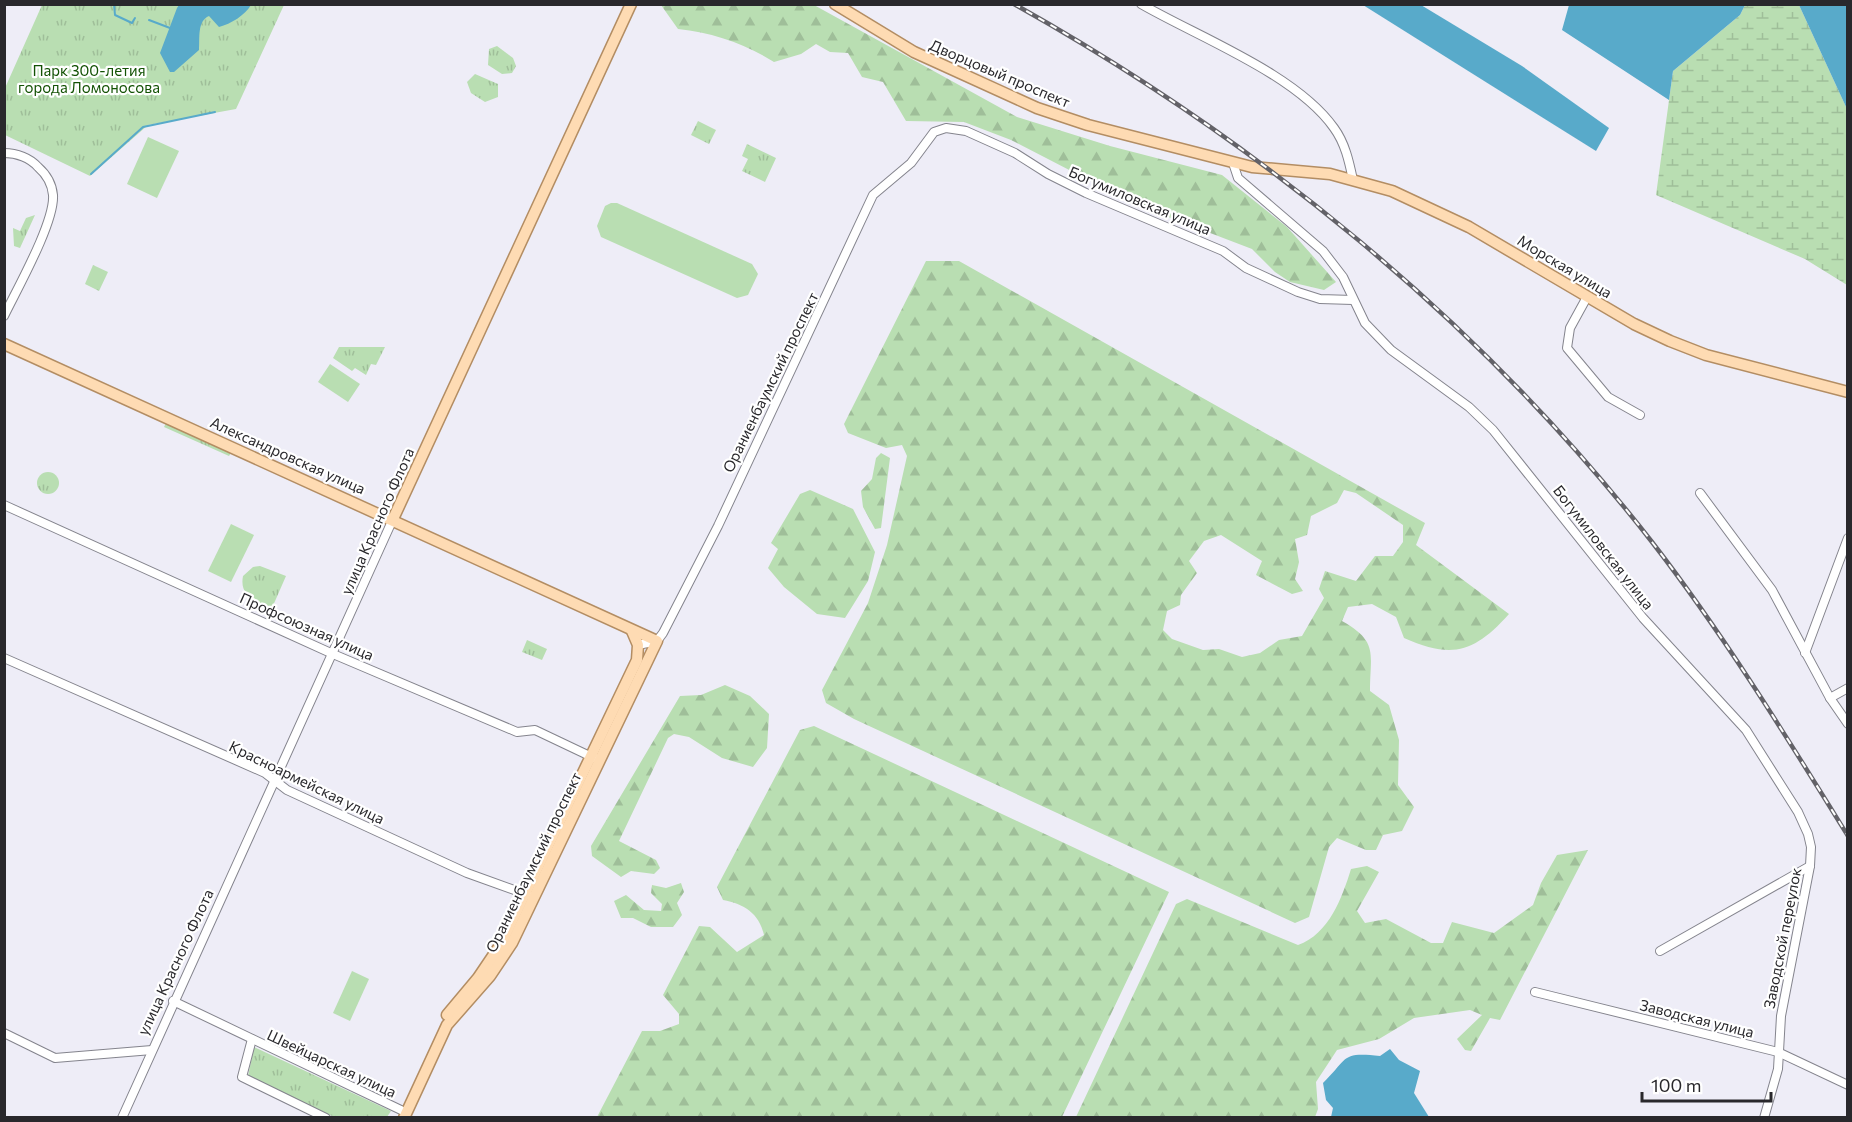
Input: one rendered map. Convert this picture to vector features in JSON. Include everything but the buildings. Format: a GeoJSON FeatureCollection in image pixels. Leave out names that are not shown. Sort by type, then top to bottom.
{"type":"FeatureCollection","features":[{"type":"Feature","properties":{"kind":"main road","name":"улица Красного Флота"},"geometry":{"type":"LineString","coordinates":[[393,519],[631,4]]}},
{"type":"Feature","properties":{"kind":"main road","name":"Дворцовый проспект"},"geometry":{"type":"LineString","coordinates":[[836,4],[923,56],[1037,108],[1088,125],[1233,163],[1268,169]]}},
{"type":"Feature","properties":{"kind":"main road","name":"Морская улица"},"geometry":{"type":"LineString","coordinates":[[1268,169],[1305,171],[1353,180],[1392,191],[1431,208],[1503,246],[1634,324],[1706,355],[1848,392]]}},
{"type":"Feature","properties":{"kind":"main road","name":"Александровская улица"},"geometry":{"type":"LineString","coordinates":[[4,344],[657,641]]}},
{"type":"Feature","properties":{"kind":"main road"},"geometry":{"type":"LineString","coordinates":[[632,631],[638,645]]}},
{"type":"Feature","properties":{"kind":"main road","name":"Ораниенбаумский проспект"},"geometry":{"type":"LineString","coordinates":[[401,1115],[448,1013],[487,965],[529,895],[595,758],[657,641]]}},
{"type":"Feature","properties":{"kind":"main road","name":"Ораниенбаумский проспект"},"geometry":{"type":"LineString","coordinates":[[595,758],[637,660],[638,645]]}},
{"type":"Feature","properties":{"kind":"street"},"geometry":{"type":"LineString","coordinates":[[1141,4],[1252,64],[1305,97],[1334,128],[1343,142],[1353,180]]}},
{"type":"Feature","properties":{"kind":"street","name":"Богумиловская улица"},"geometry":{"type":"LineString","coordinates":[[924,146],[934,132],[946,128],[987,138],[1077,188],[1214,247],[1246,268],[1298,292],[1320,299],[1353,300]]}},
{"type":"Feature","properties":{"kind":"street","name":"Ораниенбаумский проспект"},"geometry":{"type":"LineString","coordinates":[[657,641],[718,526],[873,195],[897,177],[924,146]]}},
{"type":"Feature","properties":{"kind":"street"},"geometry":{"type":"LineString","coordinates":[[4,153],[21,156],[35,163],[48,179],[53,194],[50,217],[4,316]]}},
{"type":"Feature","properties":{"kind":"street","name":"Богумиловская улица"},"geometry":{"type":"LineString","coordinates":[[1233,163],[1238,178],[1323,251],[1343,278],[1365,323],[1391,350],[1469,407],[1493,430],[1643,618],[1746,730],[1798,812],[1808,834]]}},
{"type":"Feature","properties":{"kind":"street"},"geometry":{"type":"LineString","coordinates":[[1587,297],[1569,328],[1567,348],[1608,397],[1640,416]]}},
{"type":"Feature","properties":{"kind":"street"},"geometry":{"type":"LineString","coordinates":[[1700,493],[1772,590],[1830,698],[1848,724]]}},
{"type":"Feature","properties":{"kind":"street","name":"Профсоюзная улица"},"geometry":{"type":"LineString","coordinates":[[4,505],[333,654],[517,732],[535,730],[595,758]]}},
{"type":"Feature","properties":{"kind":"street","name":"улица Красного Флота"},"geometry":{"type":"LineString","coordinates":[[122,1118],[393,519]]}},
{"type":"Feature","properties":{"kind":"street"},"geometry":{"type":"LineString","coordinates":[[1805,653],[1848,538]]}},
{"type":"Feature","properties":{"kind":"street"},"geometry":{"type":"LineString","coordinates":[[638,645],[657,641]]}},
{"type":"Feature","properties":{"kind":"street","name":"Красноармейская улица"},"geometry":{"type":"LineString","coordinates":[[4,658],[265,773],[287,790],[467,873],[529,895]]}},
{"type":"Feature","properties":{"kind":"street"},"geometry":{"type":"LineString","coordinates":[[1830,698],[1848,688]]}},
{"type":"Feature","properties":{"kind":"street","name":"Заводской переулок"},"geometry":{"type":"LineString","coordinates":[[1764,1118],[1778,1069],[1781,1016],[1810,866],[1811,847],[1808,834]]}},
{"type":"Feature","properties":{"kind":"street"},"geometry":{"type":"LineString","coordinates":[[1660,951],[1810,866]]}},
{"type":"Feature","properties":{"kind":"street","name":"Заводская улица"},"geometry":{"type":"LineString","coordinates":[[1535,992],[1779,1052],[1848,1085]]}},
{"type":"Feature","properties":{"kind":"street","name":"Швейцарская улица"},"geometry":{"type":"LineString","coordinates":[[173,1001],[401,1115]]}},
{"type":"Feature","properties":{"kind":"street"},"geometry":{"type":"LineString","coordinates":[[4,1033],[55,1058],[152,1050]]}},
{"type":"Feature","properties":{"kind":"street","name":"Швейцарская улица"},"geometry":{"type":"LineString","coordinates":[[252,1039],[242,1077],[326,1118]]}},
{"type":"Feature","properties":{"kind":"green space","name":"Парк 300-летия города Ломоносова"},"geometry":{"type":"Polygon","coordinates":[[[42,5],[284,5],[236,109],[148,125],[90,176],[5,135],[5,88],[42,5]]]}},
{"type":"Feature","properties":{"kind":"green space"},"geometry":{"type":"Polygon","coordinates":[[[661,5],[814,5],[1017,117],[1110,146],[1222,175],[1287,227],[1336,282],[1324,290],[1290,282],[1275,272],[1252,249],[1137,205],[1011,140],[964,122],[906,121],[883,82],[862,77],[848,53],[830,52],[816,44],[801,54],[774,62],[751,49],[728,40],[678,29],[661,5]]]}},
{"type":"Feature","properties":{"kind":"green space"},"geometry":{"type":"Polygon","coordinates":[[[1745,5],[1799,5],[1847,109],[1847,285],[1805,259],[1656,195],[1673,71],[1740,15],[1745,5]]]}},
{"type":"Feature","properties":{"kind":"green space"},"geometry":{"type":"Polygon","coordinates":[[[497,46],[513,58],[516,66],[512,73],[502,74],[488,65],[489,49],[497,46]]]}},
{"type":"Feature","properties":{"kind":"green space"},"geometry":{"type":"Polygon","coordinates":[[[475,74],[498,84],[498,97],[485,102],[471,93],[467,82],[475,74]]]}},
{"type":"Feature","properties":{"kind":"green space"},"geometry":{"type":"Polygon","coordinates":[[[698,121],[716,130],[709,144],[691,135],[698,121]]]}},
{"type":"Feature","properties":{"kind":"green space"},"geometry":{"type":"Polygon","coordinates":[[[148,137],[179,151],[157,198],[127,184],[148,137]]]}},
{"type":"Feature","properties":{"kind":"green space"},"geometry":{"type":"Polygon","coordinates":[[[747,144],[776,158],[765,182],[742,171],[748,159],[742,156],[747,144]]]}},
{"type":"Feature","properties":{"kind":"green space"},"geometry":{"type":"Polygon","coordinates":[[[617,203],[752,264],[758,274],[748,295],[737,298],[601,237],[597,226],[605,206],[617,203]]]}},
{"type":"Feature","properties":{"kind":"green space"},"geometry":{"type":"Polygon","coordinates":[[[35,215],[20,248],[14,246],[13,228],[20,231],[26,218],[35,215]]]}},
{"type":"Feature","properties":{"kind":"green space"},"geometry":{"type":"Polygon","coordinates":[[[926,261],[959,261],[1425,523],[1416,545],[1509,614],[1485,637],[1473,644],[1449,650],[1421,645],[1404,638],[1396,617],[1372,604],[1348,607],[1342,621],[1354,628],[1367,642],[1371,658],[1370,691],[1389,705],[1399,740],[1398,785],[1414,807],[1402,831],[1383,835],[1376,850],[1366,850],[1337,838],[1329,847],[1309,917],[1295,923],[854,719],[826,703],[822,690],[868,603],[887,545],[907,456],[902,445],[886,448],[848,433],[844,424],[926,261]],[[1344,490],[1337,503],[1311,516],[1307,535],[1295,539],[1299,562],[1295,579],[1303,591],[1292,594],[1256,575],[1262,561],[1221,535],[1204,541],[1189,561],[1197,573],[1181,595],[1180,605],[1167,611],[1163,630],[1172,639],[1203,650],[1219,649],[1242,657],[1260,653],[1279,640],[1302,636],[1324,598],[1319,589],[1325,571],[1356,581],[1375,556],[1393,556],[1403,542],[1403,525],[1356,493],[1344,490]]]}},
{"type":"Feature","properties":{"kind":"green space"},"geometry":{"type":"Polygon","coordinates":[[[93,265],[108,272],[99,291],[85,284],[93,265]]]}},
{"type":"Feature","properties":{"kind":"green space"},"geometry":{"type":"Polygon","coordinates":[[[339,347],[385,347],[376,365],[371,364],[366,375],[355,368],[352,371],[333,358],[339,347]]]}},
{"type":"Feature","properties":{"kind":"green space"},"geometry":{"type":"Polygon","coordinates":[[[330,364],[360,384],[348,402],[318,382],[330,364]]]}},
{"type":"Feature","properties":{"kind":"green space"},"geometry":{"type":"Polygon","coordinates":[[[166,423],[231,453],[229,456],[164,427],[166,423]]]}},
{"type":"Feature","properties":{"kind":"green space"},"geometry":{"type":"Polygon","coordinates":[[[881,453],[890,458],[881,528],[875,529],[863,507],[861,491],[872,479],[876,458],[881,453]]]}},
{"type":"Feature","properties":{"kind":"green space"},"geometry":{"type":"Polygon","coordinates":[[[48,472],[56,475],[59,483],[56,491],[48,494],[40,491],[37,483],[40,475],[48,472]]]}},
{"type":"Feature","properties":{"kind":"green space"},"geometry":{"type":"Polygon","coordinates":[[[810,490],[853,509],[875,552],[868,581],[845,618],[817,614],[784,587],[768,568],[778,549],[771,543],[800,494],[810,490]]]}},
{"type":"Feature","properties":{"kind":"green space"},"geometry":{"type":"Polygon","coordinates":[[[231,524],[254,535],[231,582],[208,571],[231,524]]]}},
{"type":"Feature","properties":{"kind":"green space"},"geometry":{"type":"Polygon","coordinates":[[[260,566],[286,576],[272,608],[246,594],[242,583],[243,576],[253,567],[260,566]]]}},
{"type":"Feature","properties":{"kind":"green space"},"geometry":{"type":"Polygon","coordinates":[[[527,640],[547,649],[542,660],[522,652],[527,640]]]}},
{"type":"Feature","properties":{"kind":"green space"},"geometry":{"type":"Polygon","coordinates":[[[725,685],[750,696],[769,714],[767,748],[753,767],[722,758],[689,737],[674,734],[668,738],[619,841],[656,860],[660,868],[654,874],[631,871],[621,877],[592,856],[591,846],[680,696],[701,695],[725,685]]]}},
{"type":"Feature","properties":{"kind":"green space"},"geometry":{"type":"Polygon","coordinates":[[[814,726],[1169,892],[1062,1117],[597,1117],[642,1031],[660,1031],[679,1024],[679,1014],[663,995],[699,926],[710,927],[737,952],[764,935],[754,915],[738,904],[723,900],[717,887],[800,730],[814,726]]]}},
{"type":"Feature","properties":{"kind":"green space"},"geometry":{"type":"Polygon","coordinates":[[[1588,850],[1500,1020],[1490,1018],[1471,1051],[1465,1050],[1457,1039],[1482,1015],[1470,1010],[1414,1018],[1379,1039],[1337,1050],[1316,1082],[1318,1109],[1315,1117],[1076,1117],[1176,904],[1187,899],[1298,945],[1318,933],[1333,914],[1351,869],[1367,866],[1379,872],[1357,911],[1365,923],[1386,919],[1431,943],[1443,943],[1452,922],[1494,933],[1533,905],[1541,883],[1557,855],[1588,850]]]}},
{"type":"Feature","properties":{"kind":"green space"},"geometry":{"type":"Polygon","coordinates":[[[681,883],[684,892],[677,903],[682,915],[673,927],[651,927],[633,918],[621,918],[614,901],[626,895],[644,910],[661,911],[662,904],[651,893],[652,885],[666,888],[681,883]]]}},
{"type":"Feature","properties":{"kind":"green space"},"geometry":{"type":"Polygon","coordinates":[[[352,971],[369,979],[350,1021],[333,1013],[352,971]]]}},
{"type":"Feature","properties":{"kind":"green space"},"geometry":{"type":"Polygon","coordinates":[[[254,1047],[391,1111],[387,1117],[334,1117],[248,1076],[254,1047]]]}},
{"type":"Feature","properties":{"kind":"water"},"geometry":{"type":"Polygon","coordinates":[[[1569,4],[1745,5],[1740,15],[1673,71],[1669,100],[1562,30],[1569,4]]]}},
{"type":"Feature","properties":{"kind":"water"},"geometry":{"type":"Polygon","coordinates":[[[179,5],[251,5],[237,19],[219,27],[209,16],[205,18],[200,30],[199,50],[174,72],[170,72],[160,53],[179,5]]]}},
{"type":"Feature","properties":{"kind":"water"},"geometry":{"type":"Polygon","coordinates":[[[1363,5],[1421,5],[1522,66],[1609,128],[1596,151],[1363,5]]]}},
{"type":"Feature","properties":{"kind":"water"},"geometry":{"type":"Polygon","coordinates":[[[1799,5],[1847,5],[1847,109],[1799,5]]]}},
{"type":"Feature","properties":{"kind":"water"},"geometry":{"type":"Polygon","coordinates":[[[1390,1049],[1399,1060],[1420,1071],[1414,1093],[1429,1117],[1331,1117],[1333,1108],[1326,1100],[1323,1083],[1342,1062],[1351,1056],[1380,1056],[1390,1049]]]}},
{"type":"Feature","properties":{"kind":"waterway"},"geometry":{"type":"LineString","coordinates":[[114,4],[115,15],[132,23],[135,18]]}},
{"type":"Feature","properties":{"kind":"waterway"},"geometry":{"type":"LineString","coordinates":[[149,20],[170,28]]}},
{"type":"Feature","properties":{"kind":"waterway"},"geometry":{"type":"LineString","coordinates":[[91,174],[143,127],[215,112]]}},
{"type":"Feature","properties":{"kind":"railway"},"geometry":{"type":"LineString","coordinates":[[1014,4],[1104,57],[1192,114],[1277,176],[1360,241],[1439,311],[1514,384],[1585,461],[1679,577],[1754,686],[1848,836]]}}]}
